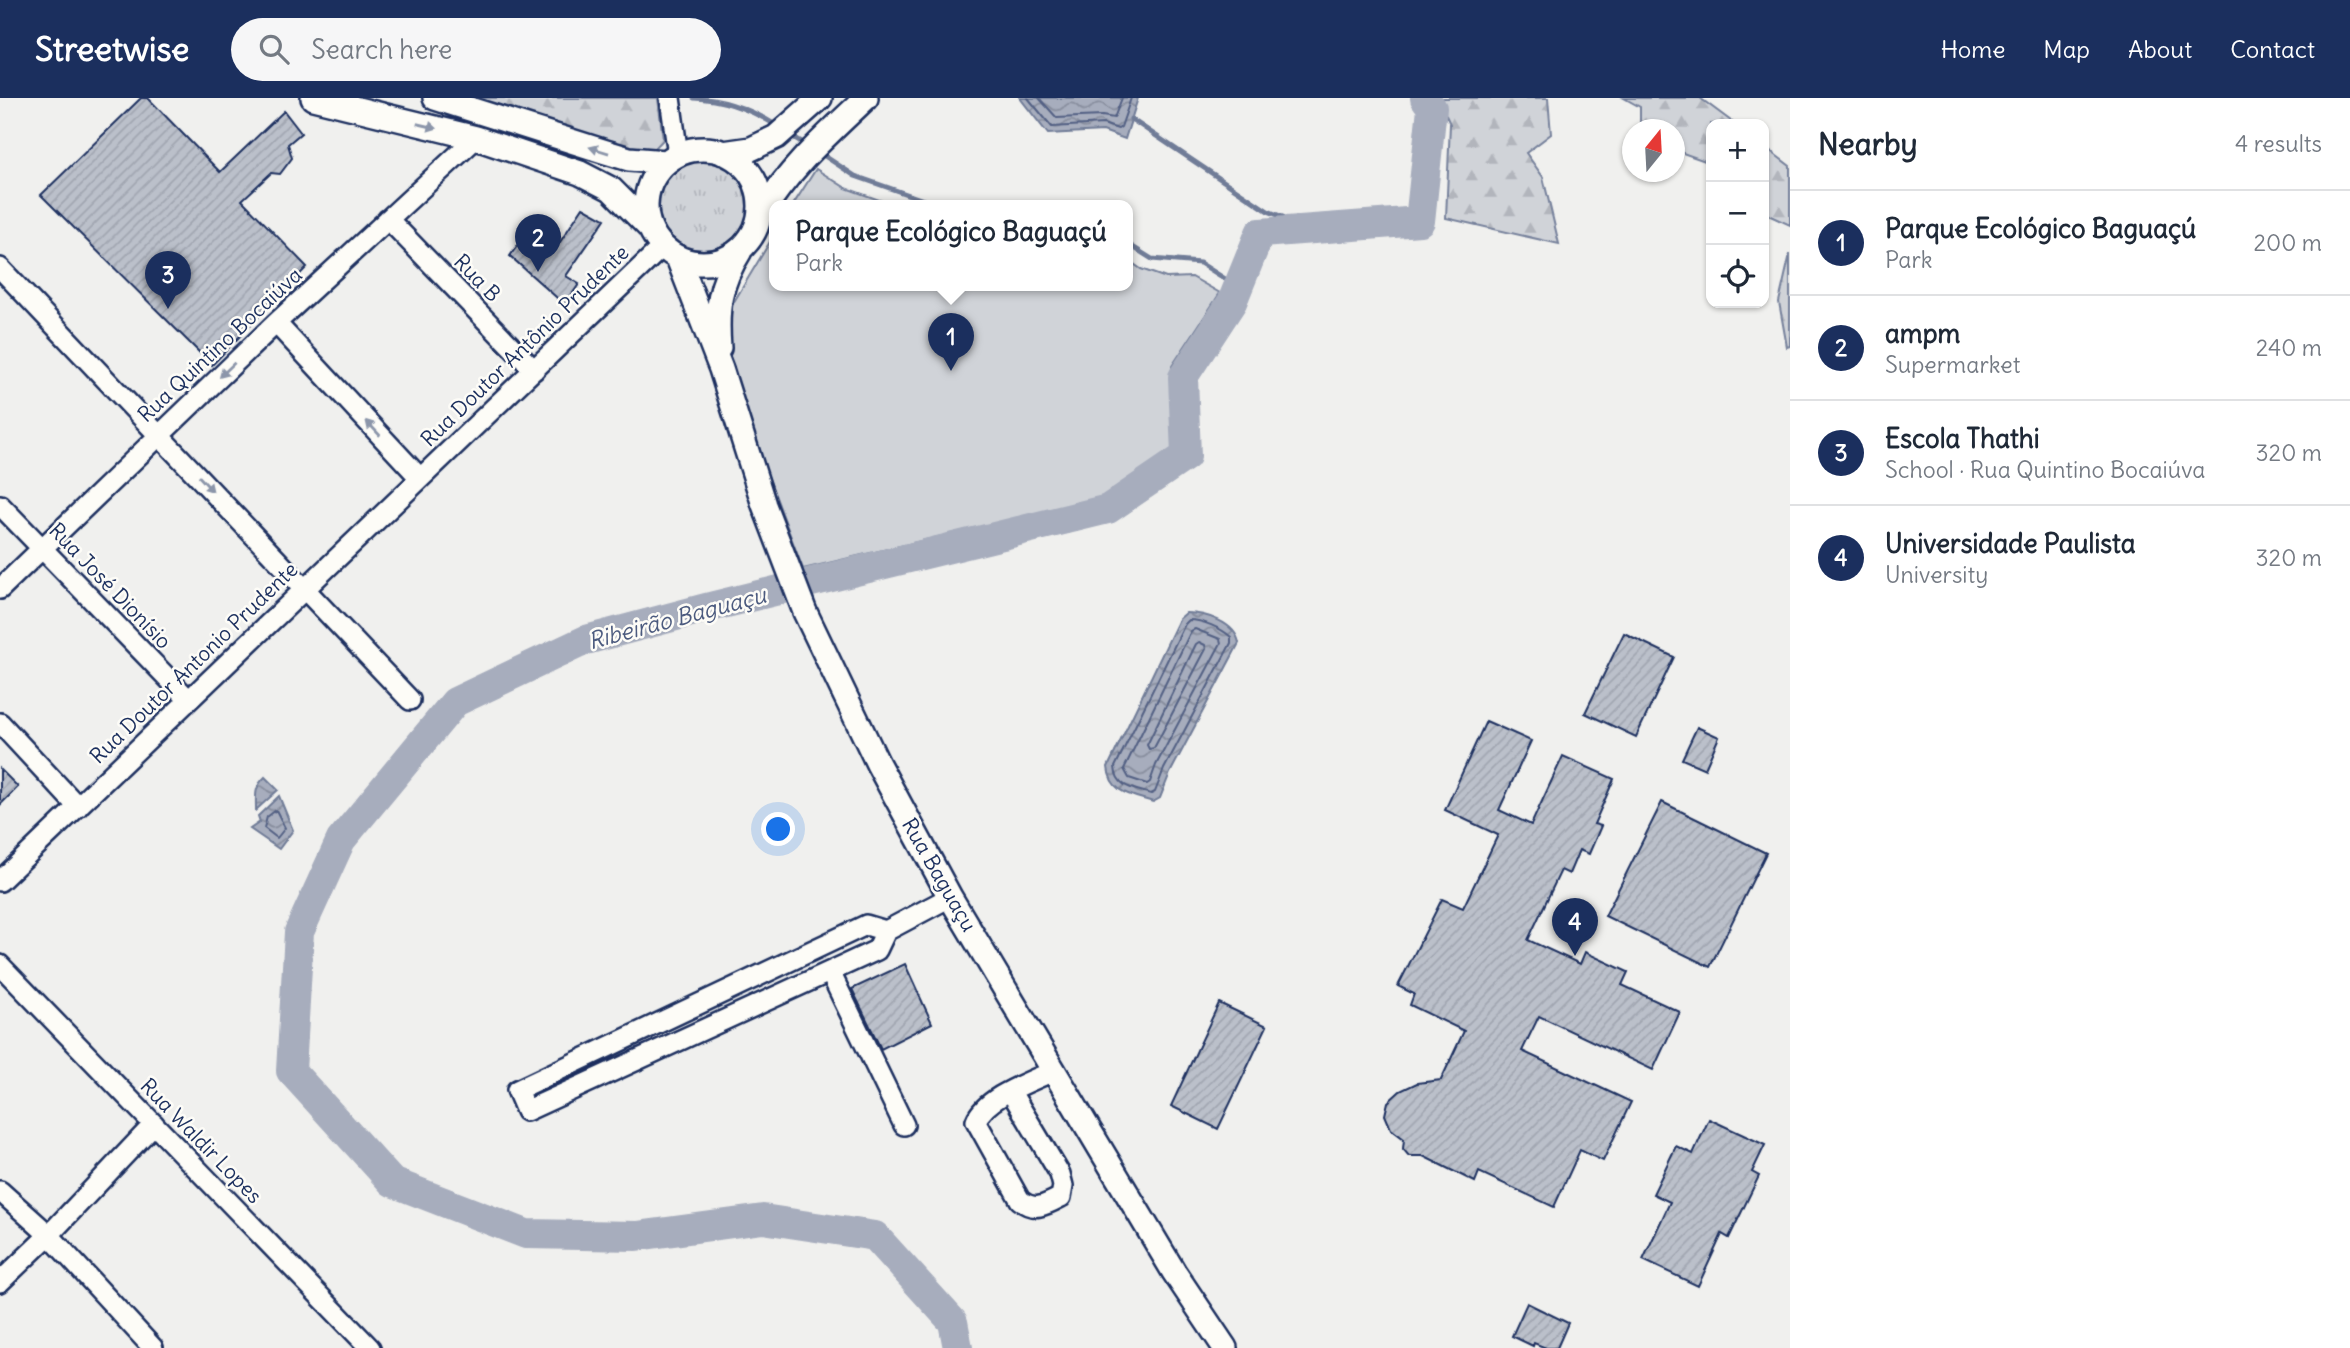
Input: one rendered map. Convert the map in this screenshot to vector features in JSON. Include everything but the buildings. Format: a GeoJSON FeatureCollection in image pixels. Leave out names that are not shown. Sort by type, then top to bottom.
{"type":"FeatureCollection","features":[{"type":"Feature","properties":{"kind":"main road"},"geometry":{"type":"LineString","coordinates":[[313,98],[476,138],[580,173],[611,189],[636,211],[670,252],[721,369]]}},
{"type":"Feature","properties":{"kind":"main road"},"geometry":{"type":"LineString","coordinates":[[435,98],[617,156],[672,158],[700,149],[723,153],[751,149],[776,137],[820,98]]}},
{"type":"Feature","properties":{"kind":"main road"},"geometry":{"type":"LineString","coordinates":[[769,200],[803,158],[866,98]]}},
{"type":"Feature","properties":{"kind":"main road"},"geometry":{"type":"LineString","coordinates":[[723,153],[740,163],[753,178],[760,197],[759,217]]}},
{"type":"Feature","properties":{"kind":"main road"},"geometry":{"type":"LineString","coordinates":[[649,227],[647,192],[654,175],[672,158]]}},
{"type":"Feature","properties":{"kind":"main road"},"geometry":{"type":"LineString","coordinates":[[721,369],[718,338],[720,298],[726,274],[753,235],[759,217],[769,201]]}},
{"type":"Feature","properties":{"kind":"main road"},"geometry":{"type":"LineString","coordinates":[[670,252],[694,263],[711,263],[727,258],[741,249]]}},
{"type":"Feature","properties":{"kind":"main road","name":"Rua Baguaçu"},"geometry":{"type":"LineString","coordinates":[[721,369],[764,505],[805,612],[877,764],[950,897],[1174,1272],[1224,1348]]}},
{"type":"Feature","properties":{"kind":"street"},"geometry":{"type":"LineString","coordinates":[[670,98],[673,123],[672,158]]}},
{"type":"Feature","properties":{"kind":"street","name":"Rua Quintino Bocaiúva"},"geometry":{"type":"LineString","coordinates":[[0,589],[276,323],[476,138]]}},
{"type":"Feature","properties":{"kind":"street","name":"Rua B"},"geometry":{"type":"LineString","coordinates":[[388,219],[534,370]]}},
{"type":"Feature","properties":{"kind":"street","name":"Rua Doutor Antônio Prudente"},"geometry":{"type":"LineString","coordinates":[[420,478],[534,370],[670,252]]}},
{"type":"Feature","properties":{"kind":"street"},"geometry":{"type":"LineString","coordinates":[[0,268],[410,700]]}},
{"type":"Feature","properties":{"kind":"street"},"geometry":{"type":"LineString","coordinates":[[276,323],[420,478]]}},
{"type":"Feature","properties":{"kind":"street","name":"Rua Doutor Antonio Prudente"},"geometry":{"type":"LineString","coordinates":[[0,881],[420,478]]}},
{"type":"Feature","properties":{"kind":"street","name":"Rua José Dionísio"},"geometry":{"type":"LineString","coordinates":[[0,505],[188,699]]}},
{"type":"Feature","properties":{"kind":"street"},"geometry":{"type":"LineString","coordinates":[[0,723],[78,807]]}},
{"type":"Feature","properties":{"kind":"street"},"geometry":{"type":"LineString","coordinates":[[886,931],[866,925],[517,1090],[526,1111],[877,950],[886,931],[950,897]]}},
{"type":"Feature","properties":{"kind":"street","name":"Rua Waldir Lopes"},"geometry":{"type":"LineString","coordinates":[[0,965],[370,1348]]}},
{"type":"Feature","properties":{"kind":"street"},"geometry":{"type":"LineString","coordinates":[[830,972],[905,1125]]}},
{"type":"Feature","properties":{"kind":"street"},"geometry":{"type":"LineString","coordinates":[[731,989],[742,1012]]}},
{"type":"Feature","properties":{"kind":"street"},"geometry":{"type":"LineString","coordinates":[[595,1054],[606,1075]]}},
{"type":"Feature","properties":{"kind":"street"},"geometry":{"type":"LineString","coordinates":[[1012,1092],[1060,1174],[1063,1186],[1061,1197],[1042,1207],[1028,1207],[1020,1200],[976,1121],[980,1111],[990,1102],[1055,1070]]}},
{"type":"Feature","properties":{"kind":"street"},"geometry":{"type":"LineString","coordinates":[[0,1282],[154,1124]]}},
{"type":"Feature","properties":{"kind":"street"},"geometry":{"type":"LineString","coordinates":[[0,1191],[48,1235],[153,1348]]}},
{"type":"Feature","properties":{"kind":"green space"},"geometry":{"type":"Polygon","coordinates":[[[456,98],[658,98],[663,140],[650,153],[456,98]]]}},
{"type":"Feature","properties":{"kind":"green space"},"geometry":{"type":"Polygon","coordinates":[[[1438,98],[1548,98],[1551,134],[1526,153],[1543,177],[1559,244],[1446,218],[1450,124],[1438,98]]]}},
{"type":"Feature","properties":{"kind":"green space"},"geometry":{"type":"Polygon","coordinates":[[[1624,98],[1700,98],[1728,119],[1706,119],[1706,161],[1685,154],[1685,119],[1640,119],[1640,107],[1624,98]]]}},
{"type":"Feature","properties":{"kind":"green space"},"geometry":{"type":"Polygon","coordinates":[[[1769,150],[1790,166],[1790,225],[1769,215],[1769,150]]]}},
{"type":"Feature","properties":{"kind":"green space"},"geometry":{"type":"Polygon","coordinates":[[[703,160],[720,163],[735,173],[745,188],[748,205],[745,222],[735,237],[720,247],[703,250],[686,247],[671,237],[661,222],[658,205],[661,188],[671,173],[686,163],[703,160]]]}},
{"type":"Feature","properties":{"kind":"green space"},"geometry":{"type":"Polygon","coordinates":[[[816,169],[846,188],[879,200],[796,200],[816,169]]]}},
{"type":"Feature","properties":{"kind":"green space"},"geometry":{"type":"Polygon","coordinates":[[[769,243],[769,291],[1133,291],[1133,263],[1166,278],[1192,277],[1220,293],[1172,366],[1172,452],[1102,498],[803,569],[730,375],[726,315],[769,243]]]}},
{"type":"Feature","properties":{"kind":"green space"},"geometry":{"type":"Polygon","coordinates":[[[1790,254],[1790,346],[1787,347],[1779,302],[1790,254]]]}},
{"type":"Feature","properties":{"kind":"water"},"geometry":{"type":"Polygon","coordinates":[[[1020,98],[1138,98],[1125,139],[1103,131],[1048,134],[1020,98]]]}},
{"type":"Feature","properties":{"kind":"water"},"geometry":{"type":"Polygon","coordinates":[[[1186,613],[1218,620],[1232,629],[1239,643],[1170,773],[1160,798],[1153,802],[1117,788],[1108,767],[1179,619],[1186,613]]]}},
{"type":"Feature","properties":{"kind":"water"},"geometry":{"type":"Polygon","coordinates":[[[265,777],[278,790],[256,810],[257,788],[265,777]]]}},
{"type":"Feature","properties":{"kind":"water"},"geometry":{"type":"Polygon","coordinates":[[[279,796],[293,830],[279,849],[250,829],[260,822],[258,816],[279,796]]]}},
{"type":"Feature","properties":{"kind":"waterway"},"geometry":{"type":"LineString","coordinates":[[694,98],[738,107],[779,127]]}},
{"type":"Feature","properties":{"kind":"waterway","name":"Ribeirão Baguaçu"},"geometry":{"type":"LineString","coordinates":[[958,1348],[953,1322],[875,1236],[763,1219],[637,1236],[526,1234],[392,1182],[291,1071],[299,932],[341,840],[455,702],[586,640],[1108,509],[1186,456],[1183,377],[1232,302],[1260,233],[1420,221],[1432,108],[1425,98]]}},
{"type":"Feature","properties":{"kind":"waterway"},"geometry":{"type":"LineString","coordinates":[[1131,119],[1268,211],[1312,229]]}},
{"type":"Feature","properties":{"kind":"waterway"},"geometry":{"type":"LineString","coordinates":[[790,135],[808,146]]}},
{"type":"Feature","properties":{"kind":"waterway"},"geometry":{"type":"LineString","coordinates":[[817,151],[855,176],[924,200]]}},
{"type":"Feature","properties":{"kind":"waterway"},"geometry":{"type":"LineString","coordinates":[[1133,247],[1152,259],[1200,263],[1238,287]]}},
{"type":"Feature","properties":{"kind":"place","name":"ampm"},"geometry":{"type":"Point","coordinates":[538,272]}},
{"type":"Feature","properties":{"kind":"place","name":"Escola Thathi"},"geometry":{"type":"Point","coordinates":[168,309]}},
{"type":"Feature","properties":{"kind":"place","name":"Parque Ecológico Baguaçú"},"geometry":{"type":"Point","coordinates":[951,371]}},
{"type":"Feature","properties":{"kind":"place","name":"Universidade Paulista"},"geometry":{"type":"Point","coordinates":[1575,956]}}]}
